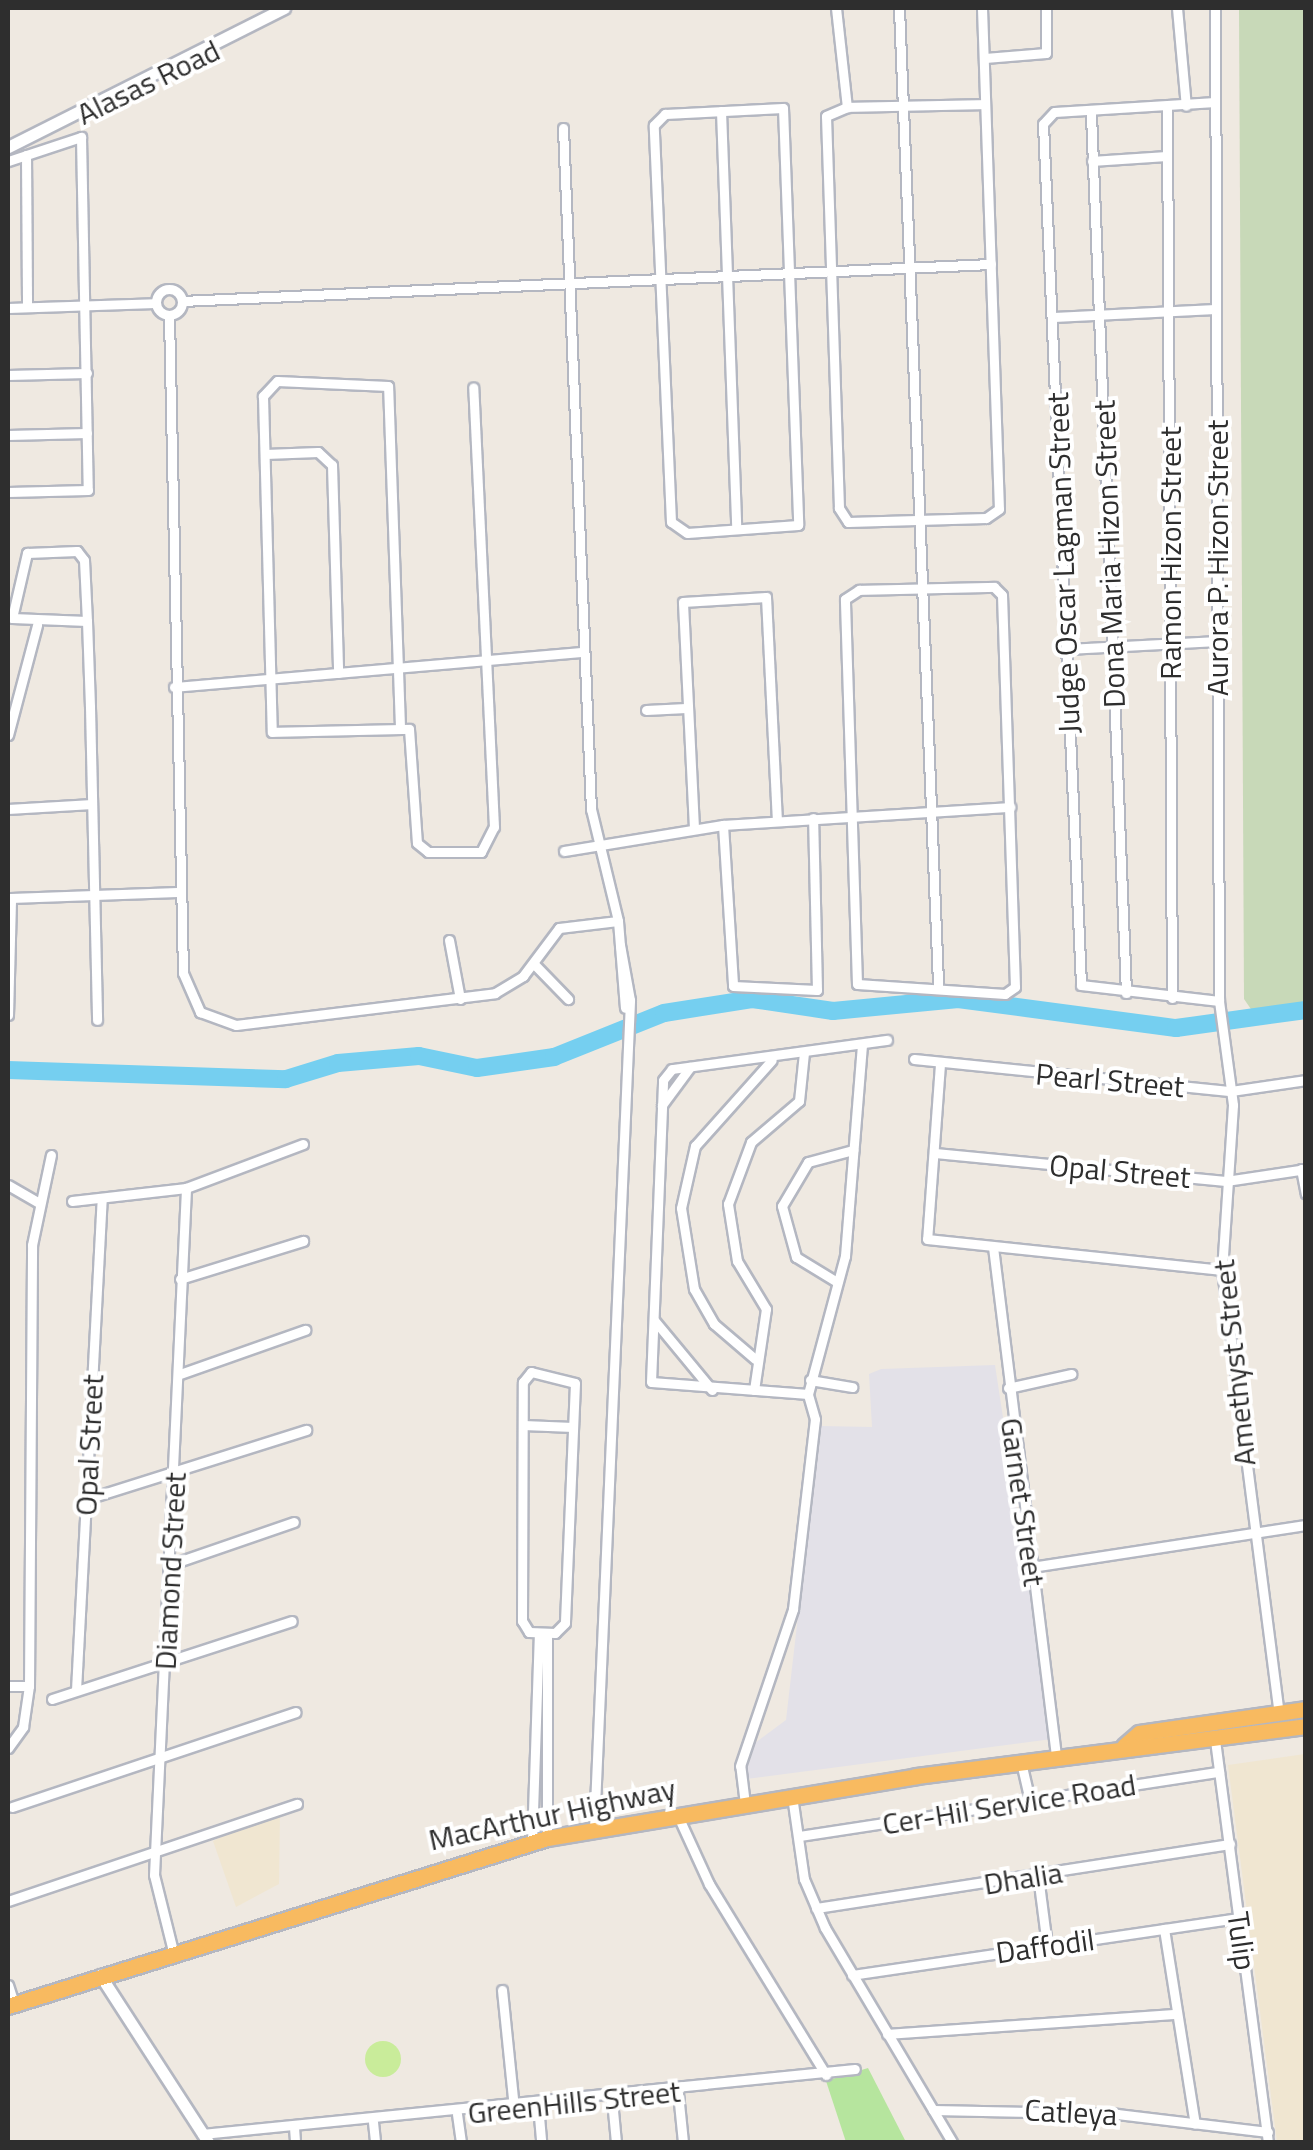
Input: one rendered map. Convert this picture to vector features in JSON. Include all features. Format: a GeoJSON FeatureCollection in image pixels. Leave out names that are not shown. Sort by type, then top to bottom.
{"type":"FeatureCollection","features":[{"type":"Feature","properties":{"kind":"highway","name":"MacArthur Highway"},"geometry":{"type":"LineString","coordinates":[[1124,1746],[1139,1733],[1306,1709]]}},
{"type":"Feature","properties":{"kind":"highway","name":"MacArthur Highway"},"geometry":{"type":"LineString","coordinates":[[10,2005],[173,1951],[539,1840],[677,1814],[1056,1756],[1124,1746],[1215,1740],[1306,1726]]}},
{"type":"Feature","properties":{"kind":"street","name":"Alasas Road"},"geometry":{"type":"LineString","coordinates":[[8,148],[284,8]]}},
{"type":"Feature","properties":{"kind":"street"},"geometry":{"type":"LineString","coordinates":[[836,8],[847,107]]}},
{"type":"Feature","properties":{"kind":"street"},"geometry":{"type":"LineString","coordinates":[[899,8],[911,268],[916,521],[938,985]]}},
{"type":"Feature","properties":{"kind":"street"},"geometry":{"type":"LineString","coordinates":[[982,8],[1000,509],[986,518],[916,521],[841,516],[825,124],[847,107],[985,104]]}},
{"type":"Feature","properties":{"kind":"street"},"geometry":{"type":"LineString","coordinates":[[985,58],[1046,53],[1046,8]]}},
{"type":"Feature","properties":{"kind":"street"},"geometry":{"type":"LineString","coordinates":[[1178,8],[1186,106]]}},
{"type":"Feature","properties":{"kind":"street","name":"Aurora P. Hizon Street"},"geometry":{"type":"LineString","coordinates":[[1215,8],[1220,1007]]}},
{"type":"Feature","properties":{"kind":"street"},"geometry":{"type":"LineString","coordinates":[[1090,114],[1215,102]]}},
{"type":"Feature","properties":{"kind":"street"},"geometry":{"type":"LineString","coordinates":[[783,108],[789,274],[798,525],[686,532],[672,522],[654,125],[665,114],[783,108]]}},
{"type":"Feature","properties":{"kind":"street","name":"Ramon Hizon Street"},"geometry":{"type":"LineString","coordinates":[[1167,109],[1172,998]]}},
{"type":"Feature","properties":{"kind":"street"},"geometry":{"type":"LineString","coordinates":[[721,112],[736,529]]}},
{"type":"Feature","properties":{"kind":"street","name":"Judge Oscar Lagman Street"},"geometry":{"type":"LineString","coordinates":[[1090,114],[1048,114],[1044,134],[1087,990],[1126,994]]}},
{"type":"Feature","properties":{"kind":"street","name":"Dona Maria Hizon Street"},"geometry":{"type":"LineString","coordinates":[[1090,114],[1126,994]]}},
{"type":"Feature","properties":{"kind":"street"},"geometry":{"type":"LineString","coordinates":[[563,128],[583,652],[598,842],[618,921],[620,945],[631,974],[624,1008],[626,1043],[594,1829]]}},
{"type":"Feature","properties":{"kind":"street"},"geometry":{"type":"LineString","coordinates":[[8,160],[82,137],[88,490],[8,492]]}},
{"type":"Feature","properties":{"kind":"street"},"geometry":{"type":"LineString","coordinates":[[26,155],[27,306]]}},
{"type":"Feature","properties":{"kind":"street"},"geometry":{"type":"LineString","coordinates":[[1092,161],[1166,156]]}},
{"type":"Feature","properties":{"kind":"street"},"geometry":{"type":"LineString","coordinates":[[618,921],[559,928],[534,964],[503,990],[460,999],[219,1022],[188,993],[180,892],[174,687],[169,315],[182,302],[991,264]]}},
{"type":"Feature","properties":{"kind":"street"},"geometry":{"type":"LineString","coordinates":[[8,308],[156,303],[171,289],[182,302]]}},
{"type":"Feature","properties":{"kind":"street"},"geometry":{"type":"LineString","coordinates":[[156,303],[169,315]]}},
{"type":"Feature","properties":{"kind":"street"},"geometry":{"type":"LineString","coordinates":[[1053,317],[1216,309]]}},
{"type":"Feature","properties":{"kind":"street"},"geometry":{"type":"LineString","coordinates":[[8,375],[87,373]]}},
{"type":"Feature","properties":{"kind":"street"},"geometry":{"type":"LineString","coordinates":[[400,728],[388,386],[272,381],[264,396],[270,680],[278,738],[400,728],[412,733],[420,846],[486,850],[494,827],[473,388]]}},
{"type":"Feature","properties":{"kind":"street"},"geometry":{"type":"LineString","coordinates":[[8,435],[87,433]]}},
{"type":"Feature","properties":{"kind":"street"},"geometry":{"type":"LineString","coordinates":[[266,454],[318,452],[332,465],[338,673]]}},
{"type":"Feature","properties":{"kind":"street"},"geometry":{"type":"LineString","coordinates":[[87,621],[37,625],[10,612],[20,565],[36,551],[80,552],[87,621],[97,1020]]}},
{"type":"Feature","properties":{"kind":"street"},"geometry":{"type":"LineString","coordinates":[[836,586],[847,594],[994,587],[1002,595],[1015,987],[1005,994],[938,985],[857,984],[847,594]]}},
{"type":"Feature","properties":{"kind":"street"},"geometry":{"type":"LineString","coordinates":[[694,828],[682,602],[766,597],[777,820]]}},
{"type":"Feature","properties":{"kind":"street"},"geometry":{"type":"LineString","coordinates":[[8,735],[37,625]]}},
{"type":"Feature","properties":{"kind":"street"},"geometry":{"type":"LineString","coordinates":[[1067,648],[1218,642]]}},
{"type":"Feature","properties":{"kind":"street"},"geometry":{"type":"LineString","coordinates":[[174,687],[583,652]]}},
{"type":"Feature","properties":{"kind":"street"},"geometry":{"type":"LineString","coordinates":[[646,710],[686,708]]}},
{"type":"Feature","properties":{"kind":"street"},"geometry":{"type":"LineString","coordinates":[[8,809],[92,804]]}},
{"type":"Feature","properties":{"kind":"street"},"geometry":{"type":"LineString","coordinates":[[564,851],[598,842],[723,825],[1010,807]]}},
{"type":"Feature","properties":{"kind":"street"},"geometry":{"type":"LineString","coordinates":[[723,825],[734,986],[816,990],[813,818]]}},
{"type":"Feature","properties":{"kind":"street"},"geometry":{"type":"LineString","coordinates":[[8,1015],[9,898],[180,892]]}},
{"type":"Feature","properties":{"kind":"street"},"geometry":{"type":"LineString","coordinates":[[449,940],[460,999]]}},
{"type":"Feature","properties":{"kind":"street"},"geometry":{"type":"LineString","coordinates":[[534,964],[568,999]]}},
{"type":"Feature","properties":{"kind":"street"},"geometry":{"type":"LineString","coordinates":[[1126,994],[1220,1007]]}},
{"type":"Feature","properties":{"kind":"street","name":"Amethyst Street"},"geometry":{"type":"LineString","coordinates":[[1220,1007],[1232,1091],[1222,1270],[1279,1713]]}},
{"type":"Feature","properties":{"kind":"street"},"geometry":{"type":"LineString","coordinates":[[808,1394],[712,1390],[651,1382],[661,1106],[668,1072],[887,1040]]}},
{"type":"Feature","properties":{"kind":"street"},"geometry":{"type":"LineString","coordinates":[[745,1804],[740,1766],[793,1610],[814,1419],[808,1394],[838,1282],[862,1045]]}},
{"type":"Feature","properties":{"kind":"street"},"geometry":{"type":"LineString","coordinates":[[754,1390],[755,1359],[766,1309],[736,1261],[731,1184],[751,1142],[800,1101],[804,1052]]}},
{"type":"Feature","properties":{"kind":"street"},"geometry":{"type":"LineString","coordinates":[[755,1359],[714,1324],[694,1289],[681,1208],[696,1146],[774,1058]]}},
{"type":"Feature","properties":{"kind":"street","name":"Pearl Street"},"geometry":{"type":"LineString","coordinates":[[914,1059],[1232,1091],[1306,1080]]}},
{"type":"Feature","properties":{"kind":"street"},"geometry":{"type":"LineString","coordinates":[[940,1064],[927,1239],[1222,1270]]}},
{"type":"Feature","properties":{"kind":"street"},"geometry":{"type":"LineString","coordinates":[[661,1106],[690,1067]]}},
{"type":"Feature","properties":{"kind":"street"},"geometry":{"type":"LineString","coordinates":[[72,1201],[186,1188],[303,1144]]}},
{"type":"Feature","properties":{"kind":"street"},"geometry":{"type":"LineString","coordinates":[[838,1282],[796,1257],[782,1206],[808,1162],[853,1150]]}},
{"type":"Feature","properties":{"kind":"street","name":"Opal Street"},"geometry":{"type":"LineString","coordinates":[[935,1153],[1226,1181],[1303,1169]]}},
{"type":"Feature","properties":{"kind":"street"},"geometry":{"type":"LineString","coordinates":[[8,1748],[22,1727],[29,1686],[38,1202],[52,1155]]}},
{"type":"Feature","properties":{"kind":"street"},"geometry":{"type":"LineString","coordinates":[[1303,1169],[1306,1194]]}},
{"type":"Feature","properties":{"kind":"street"},"geometry":{"type":"LineString","coordinates":[[8,1184],[38,1202]]}},
{"type":"Feature","properties":{"kind":"street","name":"Diamond Street"},"geometry":{"type":"LineString","coordinates":[[173,1951],[154,1891],[186,1188]]}},
{"type":"Feature","properties":{"kind":"street","name":"Opal Street"},"geometry":{"type":"LineString","coordinates":[[76,1690],[102,1199]]}},
{"type":"Feature","properties":{"kind":"street"},"geometry":{"type":"LineString","coordinates":[[656,1206],[681,1208]]}},
{"type":"Feature","properties":{"kind":"street"},"geometry":{"type":"LineString","coordinates":[[180,1279],[303,1241]]}},
{"type":"Feature","properties":{"kind":"street","name":"Garnet Street"},"geometry":{"type":"LineString","coordinates":[[993,1247],[1056,1756]]}},
{"type":"Feature","properties":{"kind":"street"},"geometry":{"type":"LineString","coordinates":[[653,1318],[712,1390]]}},
{"type":"Feature","properties":{"kind":"street"},"geometry":{"type":"LineString","coordinates":[[180,1374],[304,1330]]}},
{"type":"Feature","properties":{"kind":"street"},"geometry":{"type":"LineString","coordinates":[[531,1372],[572,1378],[565,1623],[543,1633],[522,1621],[523,1425],[531,1372]]}},
{"type":"Feature","properties":{"kind":"street"},"geometry":{"type":"LineString","coordinates":[[1008,1388],[1071,1374]]}},
{"type":"Feature","properties":{"kind":"street"},"geometry":{"type":"LineString","coordinates":[[810,1380],[852,1387]]}},
{"type":"Feature","properties":{"kind":"street"},"geometry":{"type":"LineString","coordinates":[[523,1425],[573,1427]]}},
{"type":"Feature","properties":{"kind":"street"},"geometry":{"type":"LineString","coordinates":[[86,1499],[306,1430]]}},
{"type":"Feature","properties":{"kind":"street"},"geometry":{"type":"LineString","coordinates":[[170,1566],[294,1522]]}},
{"type":"Feature","properties":{"kind":"street"},"geometry":{"type":"LineString","coordinates":[[1031,1567],[1306,1525]]}},
{"type":"Feature","properties":{"kind":"street"},"geometry":{"type":"LineString","coordinates":[[52,1700],[292,1620]]}},
{"type":"Feature","properties":{"kind":"street"},"geometry":{"type":"LineString","coordinates":[[539,1840],[543,1633]]}},
{"type":"Feature","properties":{"kind":"street"},"geometry":{"type":"LineString","coordinates":[[8,1686],[29,1686]]}},
{"type":"Feature","properties":{"kind":"street"},"geometry":{"type":"LineString","coordinates":[[12,1807],[296,1712]]}},
{"type":"Feature","properties":{"kind":"street","name":"Tulip"},"geometry":{"type":"LineString","coordinates":[[1215,1740],[1268,2137]]}},
{"type":"Feature","properties":{"kind":"street"},"geometry":{"type":"LineString","coordinates":[[1021,1762],[1030,1800]]}},
{"type":"Feature","properties":{"kind":"street","name":"Cer-Hil Service Road"},"geometry":{"type":"LineString","coordinates":[[798,1836],[1219,1772]]}},
{"type":"Feature","properties":{"kind":"street"},"geometry":{"type":"LineString","coordinates":[[792,1796],[804,1879],[816,1908],[952,2142]]}},
{"type":"Feature","properties":{"kind":"street"},"geometry":{"type":"LineString","coordinates":[[8,1901],[297,1804]]}},
{"type":"Feature","properties":{"kind":"street"},"geometry":{"type":"LineString","coordinates":[[677,1814],[709,1884],[826,2075]]}},
{"type":"Feature","properties":{"kind":"street","name":"Dhalia"},"geometry":{"type":"LineString","coordinates":[[816,1908],[1230,1844]]}},
{"type":"Feature","properties":{"kind":"street"},"geometry":{"type":"LineString","coordinates":[[1038,1876],[1047,1946]]}},
{"type":"Feature","properties":{"kind":"street","name":"Daffodil"},"geometry":{"type":"LineString","coordinates":[[852,1974],[1238,1918]]}},
{"type":"Feature","properties":{"kind":"street"},"geometry":{"type":"LineString","coordinates":[[1164,1929],[1195,2124]]}},
{"type":"Feature","properties":{"kind":"street"},"geometry":{"type":"LineString","coordinates":[[100,1974],[205,2138]]}},
{"type":"Feature","properties":{"kind":"street"},"geometry":{"type":"LineString","coordinates":[[8,1985],[10,2005]]}},
{"type":"Feature","properties":{"kind":"street"},"geometry":{"type":"LineString","coordinates":[[502,1990],[514,2108]]}},
{"type":"Feature","properties":{"kind":"street"},"geometry":{"type":"LineString","coordinates":[[887,2034],[1176,2014]]}},
{"type":"Feature","properties":{"kind":"street","name":"GreenHills Street"},"geometry":{"type":"LineString","coordinates":[[205,2138],[678,2093],[855,2068]]}},
{"type":"Feature","properties":{"kind":"street"},"geometry":{"type":"LineString","coordinates":[[678,2093],[682,2142]]}},
{"type":"Feature","properties":{"kind":"street"},"geometry":{"type":"LineString","coordinates":[[612,2100],[616,2142]]}},
{"type":"Feature","properties":{"kind":"street"},"geometry":{"type":"LineString","coordinates":[[538,2106],[542,2142]]}},
{"type":"Feature","properties":{"kind":"street","name":"Catleya"},"geometry":{"type":"LineString","coordinates":[[934,2110],[1195,2124],[1268,2137]]}},
{"type":"Feature","properties":{"kind":"street"},"geometry":{"type":"LineString","coordinates":[[457,2114],[461,2142]]}},
{"type":"Feature","properties":{"kind":"street"},"geometry":{"type":"LineString","coordinates":[[372,2122],[375,2142]]}},
{"type":"Feature","properties":{"kind":"street"},"geometry":{"type":"LineString","coordinates":[[294,2127],[295,2142]]}},
{"type":"Feature","properties":{"kind":"shaded area"},"geometry":{"type":"Polygon","coordinates":[[[995,1365],[1052,1739],[746,1779],[747,1749],[786,1720],[820,1426],[872,1427],[869,1374],[881,1369],[995,1365]]]}},
{"type":"Feature","properties":{"kind":"shaded area"},"geometry":{"type":"Polygon","coordinates":[[[1305,1754],[1305,2142],[1277,2142],[1228,1765],[1305,1754]]]}},
{"type":"Feature","properties":{"kind":"shaded area"},"geometry":{"type":"Polygon","coordinates":[[[280,1811],[279,1884],[236,1907],[213,1841],[280,1811]]]}},
{"type":"Feature","properties":{"kind":"green space"},"geometry":{"type":"Polygon","coordinates":[[[1239,8],[1306,8],[1305,1007],[1257,1018],[1244,999],[1239,8]]]}},
{"type":"Feature","properties":{"kind":"green space"},"geometry":{"type":"Polygon","coordinates":[[[383,2041],[396,2046],[401,2059],[396,2072],[383,2077],[370,2072],[365,2059],[370,2046],[383,2041]]]}},
{"type":"Feature","properties":{"kind":"green space"},"geometry":{"type":"Polygon","coordinates":[[[868,2068],[906,2142],[846,2142],[826,2081],[868,2068]]]}},
{"type":"Feature","properties":{"kind":"waterway"},"geometry":{"type":"LineString","coordinates":[[8,1070],[286,1079],[338,1063],[419,1056],[477,1068],[554,1057],[664,1013],[752,999],[833,1011],[958,999],[1176,1028],[1306,1010]]}}]}
